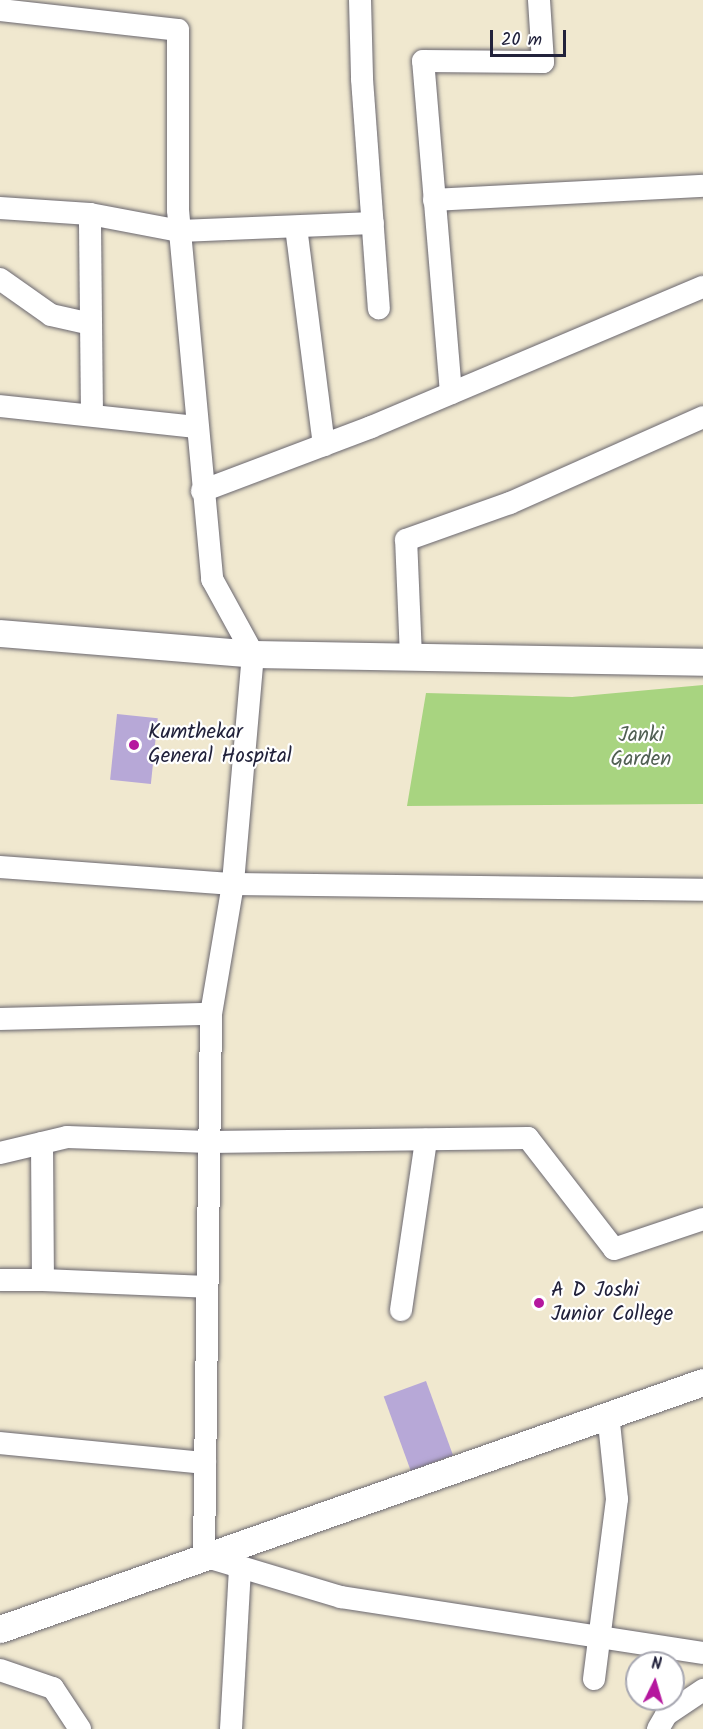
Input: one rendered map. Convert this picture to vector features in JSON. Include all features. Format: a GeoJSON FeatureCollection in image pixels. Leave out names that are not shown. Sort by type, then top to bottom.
{"type":"FeatureCollection","features":[{"type":"Feature","properties":{"kind":"street"},"geometry":{"type":"LineString","coordinates":[[360,0],[379,308]]}},
{"type":"Feature","properties":{"kind":"street"},"geometry":{"type":"LineString","coordinates":[[451,393],[423,61],[543,62],[539,0]]}},
{"type":"Feature","properties":{"kind":"street"},"geometry":{"type":"LineString","coordinates":[[0,10],[178,30],[180,231],[202,491],[212,579],[253,654],[233,884],[211,1014],[204,1556]]}},
{"type":"Feature","properties":{"kind":"street"},"geometry":{"type":"LineString","coordinates":[[434,200],[703,186]]}},
{"type":"Feature","properties":{"kind":"street"},"geometry":{"type":"LineString","coordinates":[[0,208],[90,214],[180,231],[373,223]]}},
{"type":"Feature","properties":{"kind":"street"},"geometry":{"type":"LineString","coordinates":[[90,214],[92,416]]}},
{"type":"Feature","properties":{"kind":"street"},"geometry":{"type":"LineString","coordinates":[[296,227],[324,445]]}},
{"type":"Feature","properties":{"kind":"street"},"geometry":{"type":"LineString","coordinates":[[0,279],[51,315],[91,324]]}},
{"type":"Feature","properties":{"kind":"street"},"geometry":{"type":"LineString","coordinates":[[202,491],[324,445],[703,287]]}},
{"type":"Feature","properties":{"kind":"street"},"geometry":{"type":"LineString","coordinates":[[0,406],[197,427]]}},
{"type":"Feature","properties":{"kind":"street"},"geometry":{"type":"LineString","coordinates":[[411,657],[406,540],[510,503],[703,417]]}},
{"type":"Feature","properties":{"kind":"street"},"geometry":{"type":"LineString","coordinates":[[0,633],[253,654],[703,662]]}},
{"type":"Feature","properties":{"kind":"street"},"geometry":{"type":"LineString","coordinates":[[0,867],[233,884],[703,890]]}},
{"type":"Feature","properties":{"kind":"street"},"geometry":{"type":"LineString","coordinates":[[0,1019],[211,1014]]}},
{"type":"Feature","properties":{"kind":"street"},"geometry":{"type":"LineString","coordinates":[[1,1152],[68,1137],[209,1142],[528,1138],[614,1249],[703,1220]]}},
{"type":"Feature","properties":{"kind":"street"},"geometry":{"type":"LineString","coordinates":[[400,1310],[426,1140]]}},
{"type":"Feature","properties":{"kind":"street"},"geometry":{"type":"LineString","coordinates":[[42,1143],[43,1280]]}},
{"type":"Feature","properties":{"kind":"street"},"geometry":{"type":"LineString","coordinates":[[0,1280],[207,1287]]}},
{"type":"Feature","properties":{"kind":"street"},"geometry":{"type":"LineString","coordinates":[[0,1629],[703,1382]]}},
{"type":"Feature","properties":{"kind":"street"},"geometry":{"type":"LineString","coordinates":[[594,1679],[617,1499],[608,1414]]}},
{"type":"Feature","properties":{"kind":"street"},"geometry":{"type":"LineString","coordinates":[[0,1443],[205,1463]]}},
{"type":"Feature","properties":{"kind":"street"},"geometry":{"type":"LineString","coordinates":[[204,1556],[341,1597],[703,1653]]}},
{"type":"Feature","properties":{"kind":"street"},"geometry":{"type":"LineString","coordinates":[[231,1729],[240,1566]]}},
{"type":"Feature","properties":{"kind":"street"},"geometry":{"type":"LineString","coordinates":[[0,1670],[53,1688],[80,1729]]}},
{"type":"Feature","properties":{"kind":"street"},"geometry":{"type":"LineString","coordinates":[[658,1729],[666,1715],[703,1690]]}},
{"type":"Feature","properties":{"kind":"green space","name":"Janki Garden"},"geometry":{"type":"Polygon","coordinates":[[[703,685],[703,804],[407,806],[426,693],[572,697],[703,685]]]}},
{"type":"Feature","properties":{"kind":"building"},"geometry":{"type":"Polygon","coordinates":[[[117,714],[158,718],[151,784],[110,780],[117,714]]]}},
{"type":"Feature","properties":{"kind":"building"},"geometry":{"type":"Polygon","coordinates":[[[426,1381],[453,1455],[411,1471],[384,1396],[426,1381]]]}},
{"type":"Feature","properties":{"kind":"place","name":"Kumthekar General Hospital"},"geometry":{"type":"Point","coordinates":[134,745]}},
{"type":"Feature","properties":{"kind":"place","name":"A D Joshi Junior College"},"geometry":{"type":"Point","coordinates":[539,1303]}}]}
